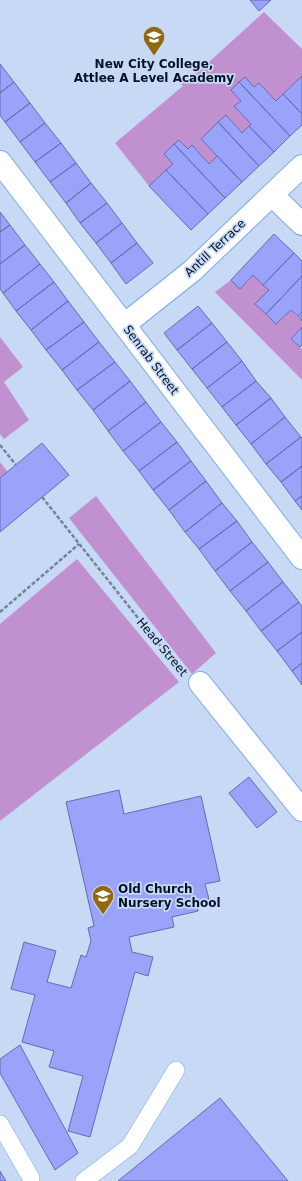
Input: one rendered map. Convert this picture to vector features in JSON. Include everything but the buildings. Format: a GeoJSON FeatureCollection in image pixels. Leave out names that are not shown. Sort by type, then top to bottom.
{"type":"FeatureCollection","features":[{"type":"Feature","properties":{"kind":"street","name":"Senrab Street"},"geometry":{"type":"LineString","coordinates":[[0,162],[302,558]]}},
{"type":"Feature","properties":{"kind":"street","name":"Antill Terrace"},"geometry":{"type":"LineString","coordinates":[[124,325],[192,271],[302,166]]}},
{"type":"Feature","properties":{"kind":"street"},"geometry":{"type":"LineString","coordinates":[[272,195],[302,224]]}},
{"type":"Feature","properties":{"kind":"street","name":"Head Street"},"geometry":{"type":"LineString","coordinates":[[200,683],[302,810]]}},
{"type":"Feature","properties":{"kind":"lane"},"geometry":{"type":"LineString","coordinates":[[84,1181],[130,1146],[176,1070]]}},
{"type":"Feature","properties":{"kind":"lane"},"geometry":{"type":"LineString","coordinates":[[0,1124],[31,1178]]}},
{"type":"Feature","properties":{"kind":"path"},"geometry":{"type":"LineString","coordinates":[[0,445],[16,465]]}},
{"type":"Feature","properties":{"kind":"path","name":"Head Street"},"geometry":{"type":"LineString","coordinates":[[42,497],[186,678],[200,683]]}},
{"type":"Feature","properties":{"kind":"path"},"geometry":{"type":"LineString","coordinates":[[0,612],[79,544]]}},
{"type":"Feature","properties":{"kind":"shaded area"},"geometry":{"type":"Polygon","coordinates":[[[264,12],[302,49],[302,76],[276,101],[259,83],[254,87],[231,90],[241,101],[235,106],[251,124],[242,133],[226,115],[201,139],[217,156],[209,164],[192,145],[188,149],[179,140],[164,154],[173,164],[149,186],[115,143],[183,86],[181,84],[198,72],[264,12]]]}},
{"type":"Feature","properties":{"kind":"shaded area"},"geometry":{"type":"Polygon","coordinates":[[[253,275],[269,290],[256,304],[276,324],[291,310],[302,321],[302,327],[291,339],[302,349],[302,380],[215,292],[231,280],[240,289],[253,275]]]}},
{"type":"Feature","properties":{"kind":"shaded area"},"geometry":{"type":"Polygon","coordinates":[[[0,337],[23,367],[4,382],[29,420],[4,439],[0,434],[0,337]]]}},
{"type":"Feature","properties":{"kind":"shaded area"},"geometry":{"type":"Polygon","coordinates":[[[0,462],[8,472],[0,478],[0,462]]]}},
{"type":"Feature","properties":{"kind":"shaded area"},"geometry":{"type":"Polygon","coordinates":[[[96,496],[216,653],[192,674],[69,518],[96,496]]]}},
{"type":"Feature","properties":{"kind":"shaded area"},"geometry":{"type":"Polygon","coordinates":[[[77,559],[179,682],[0,821],[0,624],[77,559]]]}},
{"type":"Feature","properties":{"kind":"place","name":"New City College, Attlee A Level Academy"},"geometry":{"type":"Point","coordinates":[154,56]}},
{"type":"Feature","properties":{"kind":"place","name":"Old Church Nursery School"},"geometry":{"type":"Point","coordinates":[103,916]}}]}
